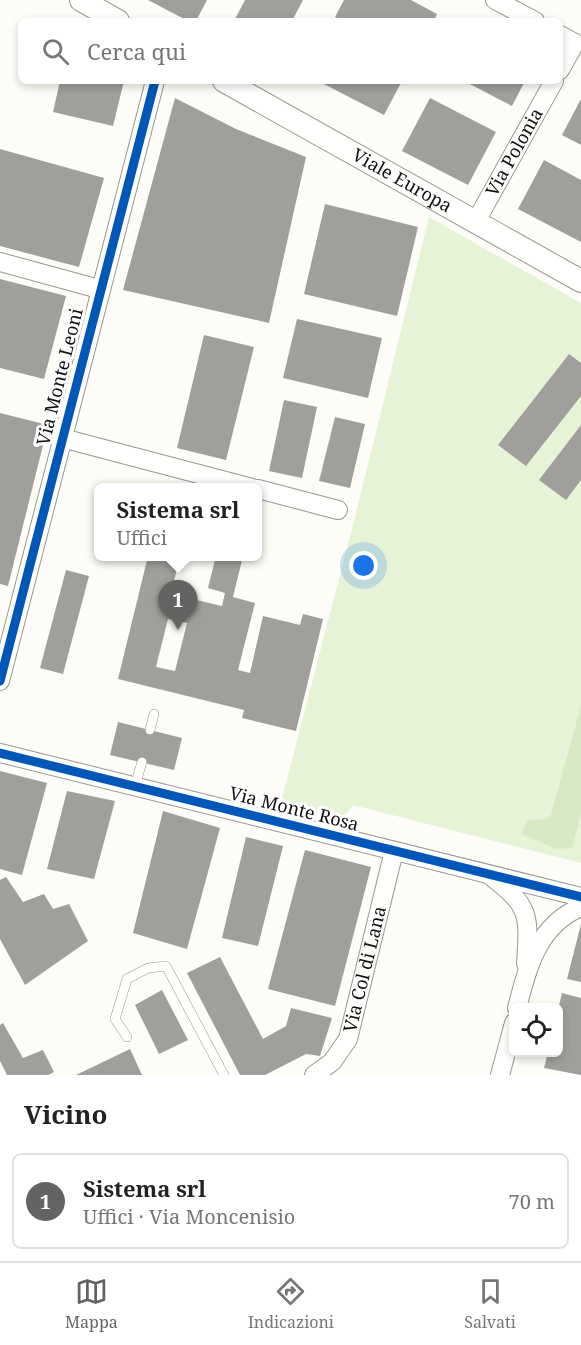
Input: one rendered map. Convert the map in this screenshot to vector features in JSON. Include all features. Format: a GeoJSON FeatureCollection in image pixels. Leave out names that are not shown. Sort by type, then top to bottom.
{"type":"FeatureCollection","features":[{"type":"Feature","properties":{"kind":"street"},"geometry":{"type":"LineString","coordinates":[[81,0],[113,18]]}},
{"type":"Feature","properties":{"kind":"street"},"geometry":{"type":"LineString","coordinates":[[495,0],[529,18]]}},
{"type":"Feature","properties":{"kind":"street"},"geometry":{"type":"LineString","coordinates":[[563,63],[572,41]]}},
{"type":"Feature","properties":{"kind":"street","name":"Via Monte Leoni"},"geometry":{"type":"LineString","coordinates":[[0,681],[99,289],[154,84]]}},
{"type":"Feature","properties":{"kind":"street","name":"Viale Europa"},"geometry":{"type":"LineString","coordinates":[[229,84],[581,281]]}},
{"type":"Feature","properties":{"kind":"street","name":"Via Polonia"},"geometry":{"type":"LineString","coordinates":[[476,223],[552,84]]}},
{"type":"Feature","properties":{"kind":"street"},"geometry":{"type":"LineString","coordinates":[[0,262],[99,289]]}},
{"type":"Feature","properties":{"kind":"street"},"geometry":{"type":"LineString","coordinates":[[62,438],[233,483]]}},
{"type":"Feature","properties":{"kind":"street"},"geometry":{"type":"LineString","coordinates":[[262,490],[338,510]]}},
{"type":"Feature","properties":{"kind":"street","name":"Via Monte Rosa"},"geometry":{"type":"LineString","coordinates":[[0,753],[394,851],[484,871],[581,897]]}},
{"type":"Feature","properties":{"kind":"street","name":"Via Col di Lana"},"geometry":{"type":"LineString","coordinates":[[320,1073],[332,1062],[348,1039],[394,851]]}},
{"type":"Feature","properties":{"kind":"street"},"geometry":{"type":"LineString","coordinates":[[484,871],[517,896],[524,908],[527,924],[526,975]]}},
{"type":"Feature","properties":{"kind":"street"},"geometry":{"type":"LineString","coordinates":[[518,1003],[526,975],[549,928],[561,917],[581,907]]}},
{"type":"Feature","properties":{"kind":"street"},"geometry":{"type":"LineString","coordinates":[[500,1075],[509,1039]]}},
{"type":"Feature","properties":{"kind":"lane"},"geometry":{"type":"LineString","coordinates":[[150,730],[154,714]]}},
{"type":"Feature","properties":{"kind":"lane"},"geometry":{"type":"LineString","coordinates":[[135,786],[142,762]]}},
{"type":"Feature","properties":{"kind":"lane"},"geometry":{"type":"LineString","coordinates":[[126,1036],[115,1019],[127,979],[148,968],[166,966],[224,1075]]}},
{"type":"Feature","properties":{"kind":"green space"},"geometry":{"type":"Polygon","coordinates":[[[429,217],[581,303],[581,863],[353,805],[344,817],[281,802],[352,529],[429,217]]]}},
{"type":"Feature","properties":{"kind":"green space"},"geometry":{"type":"Polygon","coordinates":[[[581,706],[581,813],[572,848],[556,849],[521,834],[527,821],[550,818],[581,706]]]}},
{"type":"Feature","properties":{"kind":"building"},"geometry":{"type":"Polygon","coordinates":[[[148,0],[207,0],[198,18],[182,18],[148,0]]]}},
{"type":"Feature","properties":{"kind":"building"},"geometry":{"type":"Polygon","coordinates":[[[245,0],[303,0],[294,18],[236,18],[245,0]]]}},
{"type":"Feature","properties":{"kind":"building"},"geometry":{"type":"Polygon","coordinates":[[[344,0],[411,0],[437,14],[435,18],[335,17],[344,0]]]}},
{"type":"Feature","properties":{"kind":"building"},"geometry":{"type":"Polygon","coordinates":[[[59,84],[123,84],[113,126],[53,112],[59,84]]]}},
{"type":"Feature","properties":{"kind":"building"},"geometry":{"type":"Polygon","coordinates":[[[324,84],[400,84],[384,115],[324,84]]]}},
{"type":"Feature","properties":{"kind":"building"},"geometry":{"type":"Polygon","coordinates":[[[470,84],[523,84],[512,106],[470,84]]]}},
{"type":"Feature","properties":{"kind":"building"},"geometry":{"type":"Polygon","coordinates":[[[175,98],[236,129],[306,157],[269,323],[123,290],[175,98]]]}},
{"type":"Feature","properties":{"kind":"building"},"geometry":{"type":"Polygon","coordinates":[[[430,98],[496,132],[468,185],[402,151],[430,98]]]}},
{"type":"Feature","properties":{"kind":"building"},"geometry":{"type":"Polygon","coordinates":[[[581,99],[581,145],[562,135],[581,99]]]}},
{"type":"Feature","properties":{"kind":"building"},"geometry":{"type":"Polygon","coordinates":[[[0,149],[104,178],[79,267],[0,246],[0,149]]]}},
{"type":"Feature","properties":{"kind":"building"},"geometry":{"type":"Polygon","coordinates":[[[544,160],[581,180],[581,242],[518,209],[544,160]]]}},
{"type":"Feature","properties":{"kind":"building"},"geometry":{"type":"Polygon","coordinates":[[[325,204],[418,227],[397,316],[304,294],[325,204]]]}},
{"type":"Feature","properties":{"kind":"building"},"geometry":{"type":"Polygon","coordinates":[[[0,279],[66,296],[44,379],[0,368],[0,279]]]}},
{"type":"Feature","properties":{"kind":"building"},"geometry":{"type":"Polygon","coordinates":[[[297,319],[382,338],[368,398],[283,378],[297,319]]]}},
{"type":"Feature","properties":{"kind":"building"},"geometry":{"type":"Polygon","coordinates":[[[204,335],[254,347],[226,460],[177,448],[204,335]]]}},
{"type":"Feature","properties":{"kind":"building"},"geometry":{"type":"Polygon","coordinates":[[[569,354],[581,363],[581,396],[526,466],[498,445],[569,354]]]}},
{"type":"Feature","properties":{"kind":"building"},"geometry":{"type":"Polygon","coordinates":[[[284,400],[317,407],[302,478],[269,471],[284,400]]]}},
{"type":"Feature","properties":{"kind":"building"},"geometry":{"type":"Polygon","coordinates":[[[0,413],[48,425],[8,586],[0,584],[0,413]]]}},
{"type":"Feature","properties":{"kind":"building"},"geometry":{"type":"Polygon","coordinates":[[[335,417],[365,424],[350,488],[319,481],[335,417]]]}},
{"type":"Feature","properties":{"kind":"building"},"geometry":{"type":"Polygon","coordinates":[[[581,425],[581,480],[566,500],[539,480],[581,425]]]}},
{"type":"Feature","properties":{"kind":"building"},"geometry":{"type":"Polygon","coordinates":[[[147,561],[179,561],[171,594],[222,606],[225,593],[208,588],[215,561],[242,561],[233,597],[255,603],[238,670],[250,673],[263,616],[300,625],[303,614],[323,619],[296,731],[242,718],[244,710],[118,679],[147,561]],[[168,619],[156,667],[175,671],[187,623],[168,619]]]}},
{"type":"Feature","properties":{"kind":"building"},"geometry":{"type":"Polygon","coordinates":[[[66,570],[89,576],[63,674],[40,668],[66,570]]]}},
{"type":"Feature","properties":{"kind":"building"},"geometry":{"type":"Polygon","coordinates":[[[118,722],[182,738],[174,770],[110,755],[118,722]]]}},
{"type":"Feature","properties":{"kind":"building"},"geometry":{"type":"Polygon","coordinates":[[[0,771],[47,783],[22,875],[0,869],[0,771]]]}},
{"type":"Feature","properties":{"kind":"building"},"geometry":{"type":"Polygon","coordinates":[[[67,791],[115,801],[94,879],[47,869],[67,791]]]}},
{"type":"Feature","properties":{"kind":"building"},"geometry":{"type":"Polygon","coordinates":[[[163,811],[220,828],[187,949],[133,933],[163,811]]]}},
{"type":"Feature","properties":{"kind":"building"},"geometry":{"type":"Polygon","coordinates":[[[246,837],[283,846],[258,946],[222,938],[246,837]]]}},
{"type":"Feature","properties":{"kind":"building"},"geometry":{"type":"Polygon","coordinates":[[[305,850],[371,867],[335,1006],[268,989],[305,850]]]}},
{"type":"Feature","properties":{"kind":"building"},"geometry":{"type":"Polygon","coordinates":[[[6,877],[23,902],[44,894],[53,909],[69,904],[88,941],[25,985],[0,939],[0,880],[6,877]]]}},
{"type":"Feature","properties":{"kind":"building"},"geometry":{"type":"Polygon","coordinates":[[[581,924],[581,982],[567,979],[581,924]]]}},
{"type":"Feature","properties":{"kind":"building"},"geometry":{"type":"Polygon","coordinates":[[[220,957],[263,1039],[286,1026],[291,1008],[332,1018],[320,1056],[306,1054],[265,1075],[240,1075],[187,973],[220,957]]]}},
{"type":"Feature","properties":{"kind":"building"},"geometry":{"type":"Polygon","coordinates":[[[162,990],[188,1040],[159,1054],[135,1005],[162,990]]]}},
{"type":"Feature","properties":{"kind":"building"},"geometry":{"type":"Polygon","coordinates":[[[562,993],[581,998],[581,1075],[544,1068],[547,1057],[563,1057],[563,1003],[560,1003],[562,993]]]}},
{"type":"Feature","properties":{"kind":"building"},"geometry":{"type":"Polygon","coordinates":[[[3,1023],[23,1058],[43,1050],[54,1072],[48,1075],[7,1075],[0,1061],[0,1025],[3,1023]]]}},
{"type":"Feature","properties":{"kind":"building"},"geometry":{"type":"Polygon","coordinates":[[[130,1049],[142,1075],[76,1075],[130,1049]]]}},
{"type":"Feature","properties":{"kind":"cycle path"},"geometry":{"type":"LineString","coordinates":[[0,681],[154,84]]}},
{"type":"Feature","properties":{"kind":"cycle path"},"geometry":{"type":"LineString","coordinates":[[0,753],[581,897]]}},
{"type":"Feature","properties":{"kind":"place","name":"Sistema srl"},"geometry":{"type":"Point","coordinates":[178,630]}}]}
